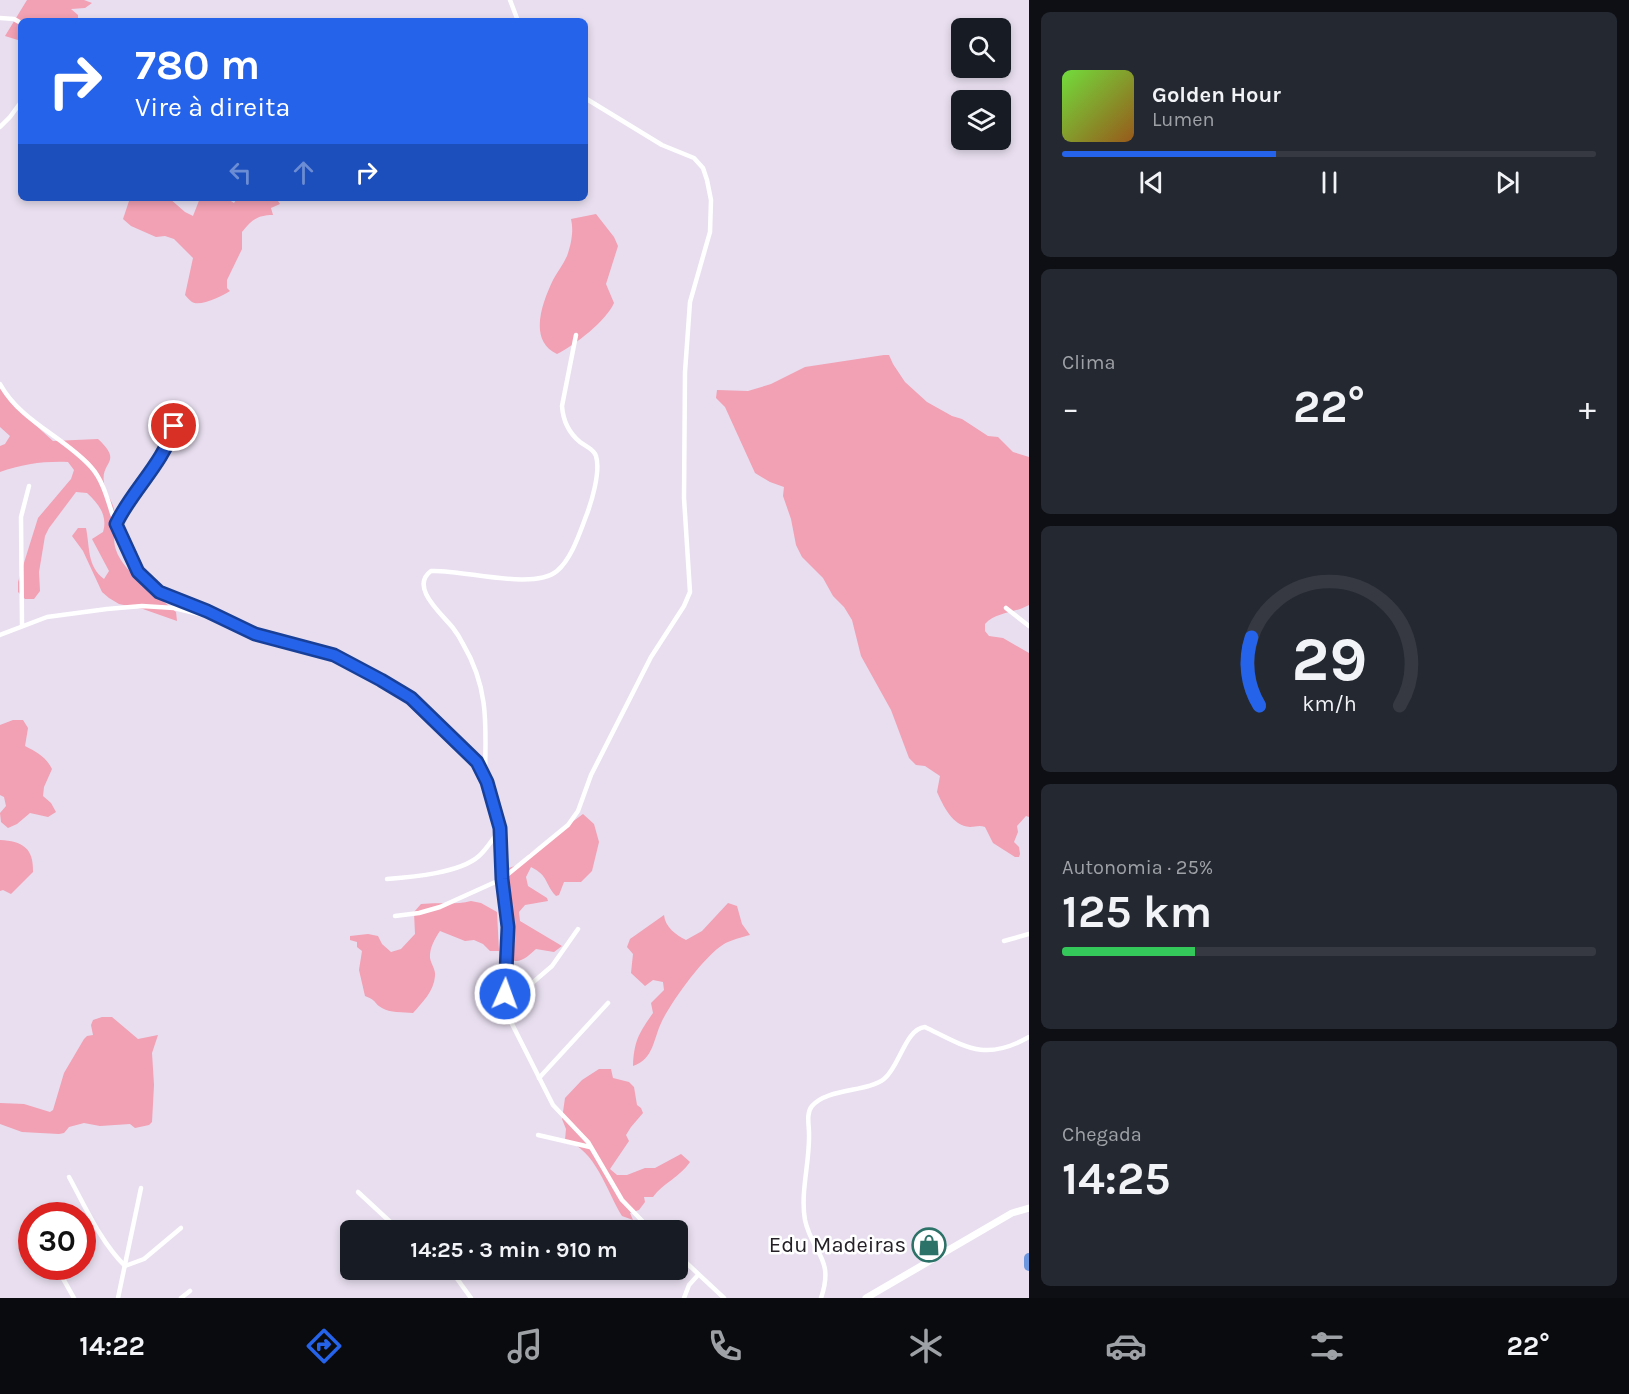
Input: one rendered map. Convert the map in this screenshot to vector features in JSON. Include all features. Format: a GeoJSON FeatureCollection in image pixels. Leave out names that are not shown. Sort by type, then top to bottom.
{"type":"FeatureCollection","features":[{"type":"Feature","properties":{"kind":"main road"},"geometry":{"type":"LineString","coordinates":[[866,1298],[1012,1213],[1029,1208]]}},
{"type":"Feature","properties":{"kind":"street"},"geometry":{"type":"LineString","coordinates":[[510,0],[517,18]]}},
{"type":"Feature","properties":{"kind":"street"},"geometry":{"type":"LineString","coordinates":[[0,18],[18,21]]}},
{"type":"Feature","properties":{"kind":"street"},"geometry":{"type":"LineString","coordinates":[[395,916],[440,907],[502,879],[568,825],[575,817],[591,775],[651,657],[684,606],[690,592],[684,508],[685,364],[690,302],[710,232],[711,200],[707,180],[703,168],[694,158],[662,145],[588,100]]}},
{"type":"Feature","properties":{"kind":"street"},"geometry":{"type":"LineString","coordinates":[[0,127],[18,106]]}},
{"type":"Feature","properties":{"kind":"street"},"geometry":{"type":"LineString","coordinates":[[485,777],[485,711],[483,690],[477,670],[455,630],[427,596],[423,583],[425,576],[431,571],[525,580],[546,577],[561,567],[580,534],[590,508],[594,494],[597,461],[594,452],[572,434],[562,414],[576,335]]}},
{"type":"Feature","properties":{"kind":"street"},"geometry":{"type":"LineString","coordinates":[[0,384],[23,414],[93,468],[138,572],[150,585],[159,592],[266,638],[334,655],[397,688],[428,713],[477,762],[495,804],[501,830],[502,879],[508,927],[505,994],[512,1024],[553,1105],[591,1147],[622,1200],[641,1220]]}},
{"type":"Feature","properties":{"kind":"street"},"geometry":{"type":"LineString","coordinates":[[116,524],[124,506],[166,447],[174,426]]}},
{"type":"Feature","properties":{"kind":"street"},"geometry":{"type":"LineString","coordinates":[[21,626],[21,517],[29,486]]}},
{"type":"Feature","properties":{"kind":"street"},"geometry":{"type":"LineString","coordinates":[[0,635],[47,617],[141,606],[174,608],[224,620]]}},
{"type":"Feature","properties":{"kind":"street"},"geometry":{"type":"LineString","coordinates":[[1006,608],[1029,626]]}},
{"type":"Feature","properties":{"kind":"street"},"geometry":{"type":"LineString","coordinates":[[387,879],[420,876],[471,861],[479,856],[501,830]]}},
{"type":"Feature","properties":{"kind":"street"},"geometry":{"type":"LineString","coordinates":[[507,1010],[531,984],[552,966],[578,929]]}},
{"type":"Feature","properties":{"kind":"street"},"geometry":{"type":"LineString","coordinates":[[1004,941],[1029,934]]}},
{"type":"Feature","properties":{"kind":"street"},"geometry":{"type":"LineString","coordinates":[[539,1078],[609,1003]]}},
{"type":"Feature","properties":{"kind":"street"},"geometry":{"type":"LineString","coordinates":[[821,1298],[826,1277],[824,1262],[806,1226],[803,1209],[810,1135],[808,1114],[812,1106],[820,1100],[880,1082],[891,1072],[911,1035],[921,1027],[926,1027],[966,1047],[986,1051],[999,1050],[1029,1037]]}},
{"type":"Feature","properties":{"kind":"street"},"geometry":{"type":"LineString","coordinates":[[537,1135],[591,1147]]}},
{"type":"Feature","properties":{"kind":"street"},"geometry":{"type":"LineString","coordinates":[[69,1177],[99,1232],[112,1253],[124,1266]]}},
{"type":"Feature","properties":{"kind":"street"},"geometry":{"type":"LineString","coordinates":[[117,1298],[141,1188]]}},
{"type":"Feature","properties":{"kind":"street"},"geometry":{"type":"LineString","coordinates":[[358,1192],[388,1220]]}},
{"type":"Feature","properties":{"kind":"street"},"geometry":{"type":"LineString","coordinates":[[124,1266],[144,1259],[182,1228]]}},
{"type":"Feature","properties":{"kind":"street"},"geometry":{"type":"LineString","coordinates":[[688,1265],[724,1298]]}},
{"type":"Feature","properties":{"kind":"street"},"geometry":{"type":"LineString","coordinates":[[684,1298],[689,1285],[699,1275]]}},
{"type":"Feature","properties":{"kind":"street"},"geometry":{"type":"LineString","coordinates":[[64,1280],[74,1298]]}},
{"type":"Feature","properties":{"kind":"street"},"geometry":{"type":"LineString","coordinates":[[458,1280],[471,1298]]}},
{"type":"Feature","properties":{"kind":"street"},"geometry":{"type":"LineString","coordinates":[[181,1298],[190,1291]]}},
{"type":"Feature","properties":{"kind":"shaded area"},"geometry":{"type":"Polygon","coordinates":[[[27,0],[84,0],[92,3],[85,8],[71,9],[78,15],[78,18],[18,18],[18,40],[5,36],[27,0]]]}},
{"type":"Feature","properties":{"kind":"shaded area"},"geometry":{"type":"Polygon","coordinates":[[[129,201],[172,201],[193,216],[199,201],[231,201],[234,203],[235,201],[278,201],[280,204],[271,208],[273,215],[255,219],[242,232],[242,249],[227,280],[227,288],[230,291],[200,303],[191,301],[185,295],[193,258],[174,239],[165,236],[156,237],[131,226],[123,219],[129,201]]]}},
{"type":"Feature","properties":{"kind":"shaded area"},"geometry":{"type":"Polygon","coordinates":[[[596,214],[614,237],[618,246],[606,284],[614,303],[589,332],[557,354],[548,348],[540,331],[545,299],[571,243],[571,219],[596,214]]]}},
{"type":"Feature","properties":{"kind":"shaded area"},"geometry":{"type":"Polygon","coordinates":[[[889,355],[905,382],[927,402],[962,419],[988,436],[998,437],[1013,452],[1029,457],[1029,605],[995,617],[985,624],[985,631],[989,636],[1003,638],[1029,653],[1029,817],[1026,816],[1017,826],[1018,832],[1014,842],[1019,847],[1019,857],[1015,857],[993,843],[985,827],[964,826],[953,819],[937,792],[940,776],[925,766],[916,765],[909,758],[891,710],[861,656],[852,620],[833,596],[823,578],[802,557],[796,545],[791,519],[783,496],[784,487],[755,473],[725,407],[716,398],[717,390],[748,391],[771,384],[805,367],[889,355]]]}},
{"type":"Feature","properties":{"kind":"shaded area"},"geometry":{"type":"Polygon","coordinates":[[[0,387],[22,413],[53,441],[98,439],[106,447],[110,458],[105,470],[104,483],[115,514],[116,550],[133,575],[176,612],[177,621],[143,609],[119,604],[102,592],[83,551],[72,536],[78,528],[86,528],[92,562],[104,579],[109,571],[92,539],[103,532],[104,521],[99,506],[87,493],[76,492],[45,536],[39,572],[40,591],[34,599],[25,599],[18,592],[18,582],[38,518],[71,479],[74,470],[68,462],[51,462],[25,465],[0,472],[0,446],[5,444],[10,436],[0,427],[0,387]]]}},
{"type":"Feature","properties":{"kind":"shaded area"},"geometry":{"type":"Polygon","coordinates":[[[13,720],[23,720],[28,728],[25,746],[41,755],[52,769],[44,787],[43,796],[56,812],[48,817],[30,813],[8,828],[1,822],[0,813],[6,806],[4,797],[0,795],[0,725],[13,720]]]}},
{"type":"Feature","properties":{"kind":"shaded area"},"geometry":{"type":"Polygon","coordinates":[[[583,814],[594,824],[599,842],[592,871],[581,882],[564,882],[559,895],[556,896],[544,877],[531,867],[526,877],[528,886],[548,901],[525,905],[519,912],[520,921],[562,946],[554,952],[536,949],[522,960],[510,960],[504,942],[505,915],[500,885],[501,867],[509,868],[520,863],[583,814]]]}},
{"type":"Feature","properties":{"kind":"shaded area"},"geometry":{"type":"Polygon","coordinates":[[[0,840],[15,842],[25,847],[33,864],[33,872],[11,894],[0,891],[0,840]]]}},
{"type":"Feature","properties":{"kind":"shaded area"},"geometry":{"type":"Polygon","coordinates":[[[471,901],[481,903],[497,912],[499,951],[490,951],[483,944],[474,940],[465,941],[440,931],[430,955],[435,972],[434,981],[427,996],[413,1013],[385,1010],[365,996],[359,970],[362,951],[357,947],[357,942],[350,940],[350,936],[368,934],[378,936],[382,944],[391,952],[401,949],[415,934],[414,912],[421,904],[471,901]]]}},
{"type":"Feature","properties":{"kind":"shaded area"},"geometry":{"type":"Polygon","coordinates":[[[728,903],[737,906],[742,924],[750,935],[724,944],[698,968],[667,1012],[649,1053],[645,1059],[633,1066],[638,1038],[653,1013],[651,1003],[664,990],[663,982],[653,980],[645,986],[631,973],[633,954],[627,947],[630,939],[664,915],[666,923],[672,930],[686,940],[702,931],[728,903]]]}},
{"type":"Feature","properties":{"kind":"shaded area"},"geometry":{"type":"Polygon","coordinates":[[[112,1017],[138,1039],[158,1035],[152,1053],[154,1085],[152,1122],[149,1125],[135,1128],[130,1124],[100,1126],[84,1123],[69,1127],[64,1133],[59,1134],[22,1132],[0,1124],[0,1103],[24,1104],[50,1112],[53,1110],[64,1073],[84,1039],[93,1035],[91,1025],[93,1020],[112,1017]]]}},
{"type":"Feature","properties":{"kind":"shaded area"},"geometry":{"type":"Polygon","coordinates":[[[599,1069],[611,1069],[613,1078],[629,1082],[634,1087],[637,1105],[643,1113],[626,1135],[629,1141],[610,1169],[617,1175],[627,1175],[645,1168],[655,1168],[681,1154],[690,1162],[653,1197],[644,1197],[645,1202],[639,1210],[630,1213],[633,1220],[622,1216],[599,1172],[585,1152],[565,1140],[566,1129],[562,1119],[565,1098],[582,1080],[599,1069]]]}},
{"type":"Feature","properties":{"kind":"waterway"},"geometry":{"type":"LineString","coordinates":[[1029,1258],[1029,1266]]}},
{"type":"Feature","properties":{"kind":"place","name":"Edu Madeiras"},"geometry":{"type":"Point","coordinates":[929,1245]}},
{"type":"Feature","properties":{"kind":"route"},"geometry":{"type":"LineString","coordinates":[[174,426],[166,447],[124,506],[116,524],[138,572],[159,592],[207,611],[255,634],[334,655],[397,688],[428,713],[477,762],[495,804],[500,828],[502,879],[508,927],[505,994]]}}]}
